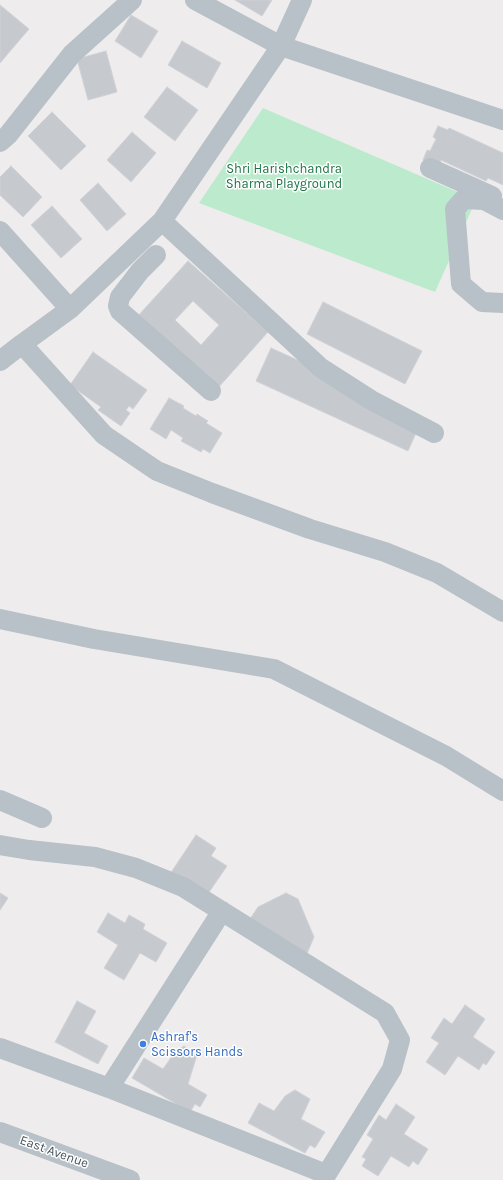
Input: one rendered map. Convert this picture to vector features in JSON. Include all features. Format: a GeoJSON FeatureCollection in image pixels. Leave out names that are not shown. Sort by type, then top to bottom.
{"type":"FeatureCollection","features":[{"type":"Feature","properties":{"kind":"street"},"geometry":{"type":"LineString","coordinates":[[0,142],[8,135],[72,54],[132,0]]}},
{"type":"Feature","properties":{"kind":"street"},"geometry":{"type":"LineString","coordinates":[[195,0],[281,46],[503,120]]}},
{"type":"Feature","properties":{"kind":"street"},"geometry":{"type":"LineString","coordinates":[[0,362],[22,344],[70,310],[162,221],[281,46],[302,0]]}},
{"type":"Feature","properties":{"kind":"street"},"geometry":{"type":"LineString","coordinates":[[430,168],[503,202]]}},
{"type":"Feature","properties":{"kind":"street"},"geometry":{"type":"LineString","coordinates":[[503,210],[484,200],[464,199],[455,209],[461,284],[482,302],[503,303]]}},
{"type":"Feature","properties":{"kind":"street"},"geometry":{"type":"LineString","coordinates":[[162,221],[321,368],[371,400],[434,433]]}},
{"type":"Feature","properties":{"kind":"street"},"geometry":{"type":"LineString","coordinates":[[0,231],[70,310]]}},
{"type":"Feature","properties":{"kind":"street"},"geometry":{"type":"LineString","coordinates":[[156,255],[140,271],[120,297],[118,306],[120,311],[211,391]]}},
{"type":"Feature","properties":{"kind":"street"},"geometry":{"type":"LineString","coordinates":[[125,257],[140,271]]}},
{"type":"Feature","properties":{"kind":"street"},"geometry":{"type":"LineString","coordinates":[[22,344],[104,436],[157,471],[310,529],[385,552],[437,573],[503,612]]}},
{"type":"Feature","properties":{"kind":"street"},"geometry":{"type":"LineString","coordinates":[[0,619],[94,639],[274,669],[446,756],[503,791]]}},
{"type":"Feature","properties":{"kind":"street"},"geometry":{"type":"LineString","coordinates":[[0,800],[42,818]]}},
{"type":"Feature","properties":{"kind":"street"},"geometry":{"type":"LineString","coordinates":[[0,845],[28,850],[94,857],[136,868],[183,887],[385,1013],[400,1040],[392,1069],[324,1177],[109,1088],[0,1048]]}},
{"type":"Feature","properties":{"kind":"street"},"geometry":{"type":"LineString","coordinates":[[109,1088],[222,911]]}},
{"type":"Feature","properties":{"kind":"street","name":"East Avenue"},"geometry":{"type":"LineString","coordinates":[[0,1132],[130,1180]]}},
{"type":"Feature","properties":{"kind":"green space","name":"Shri Harishchandra Sharma Playground"},"geometry":{"type":"Polygon","coordinates":[[[263,108],[476,200],[435,292],[199,203],[263,108]]]}},
{"type":"Feature","properties":{"kind":"building"},"geometry":{"type":"Polygon","coordinates":[[[235,0],[272,0],[262,16],[235,0]]]}},
{"type":"Feature","properties":{"kind":"building"},"geometry":{"type":"Polygon","coordinates":[[[0,5],[29,29],[0,63],[0,5]]]}},
{"type":"Feature","properties":{"kind":"building"},"geometry":{"type":"Polygon","coordinates":[[[131,15],[158,31],[141,58],[115,41],[131,15]]]}},
{"type":"Feature","properties":{"kind":"building"},"geometry":{"type":"Polygon","coordinates":[[[182,41],[221,63],[207,88],[168,65],[182,41]]]}},
{"type":"Feature","properties":{"kind":"building"},"geometry":{"type":"Polygon","coordinates":[[[106,51],[117,92],[88,100],[77,59],[106,51]]]}},
{"type":"Feature","properties":{"kind":"building"},"geometry":{"type":"Polygon","coordinates":[[[167,87],[198,110],[175,141],[144,117],[167,87]]]}},
{"type":"Feature","properties":{"kind":"building"},"geometry":{"type":"Polygon","coordinates":[[[52,112],[86,146],[61,170],[28,136],[52,112]]]}},
{"type":"Feature","properties":{"kind":"building"},"geometry":{"type":"Polygon","coordinates":[[[438,126],[448,130],[449,128],[503,153],[503,185],[488,178],[486,181],[441,160],[439,167],[423,160],[427,150],[430,151],[436,139],[433,137],[438,126]]]}},
{"type":"Feature","properties":{"kind":"building"},"geometry":{"type":"Polygon","coordinates":[[[132,132],[156,153],[131,182],[107,160],[132,132]]]}},
{"type":"Feature","properties":{"kind":"building"},"geometry":{"type":"Polygon","coordinates":[[[11,166],[42,197],[23,217],[0,195],[0,177],[11,166]]]}},
{"type":"Feature","properties":{"kind":"building"},"geometry":{"type":"Polygon","coordinates":[[[98,183],[126,214],[107,231],[80,200],[98,183]]]}},
{"type":"Feature","properties":{"kind":"building"},"geometry":{"type":"Polygon","coordinates":[[[52,206],[82,239],[61,258],[31,225],[52,206]]]}},
{"type":"Feature","properties":{"kind":"building"},"geometry":{"type":"Polygon","coordinates":[[[188,261],[268,332],[217,389],[137,317],[188,261]],[[193,301],[175,320],[201,345],[219,325],[193,301]]]}},
{"type":"Feature","properties":{"kind":"building"},"geometry":{"type":"Polygon","coordinates":[[[323,302],[422,351],[405,384],[307,334],[323,302]]]}},
{"type":"Feature","properties":{"kind":"building"},"geometry":{"type":"Polygon","coordinates":[[[271,348],[423,417],[408,451],[256,381],[271,348]]]}},
{"type":"Feature","properties":{"kind":"building"},"geometry":{"type":"Polygon","coordinates":[[[93,352],[147,390],[133,409],[129,406],[126,410],[130,413],[121,426],[98,410],[101,407],[70,385],[93,352]]]}},
{"type":"Feature","properties":{"kind":"building"},"geometry":{"type":"Polygon","coordinates":[[[169,398],[184,406],[183,408],[196,416],[197,414],[208,421],[206,423],[222,433],[210,453],[203,449],[201,452],[181,441],[183,438],[171,430],[166,439],[150,429],[169,398]]]}},
{"type":"Feature","properties":{"kind":"building"},"geometry":{"type":"Polygon","coordinates":[[[196,835],[216,848],[211,856],[227,866],[205,898],[170,874],[196,835]]]}},
{"type":"Feature","properties":{"kind":"building"},"geometry":{"type":"Polygon","coordinates":[[[0,893],[8,898],[0,910],[0,893]]]}},
{"type":"Feature","properties":{"kind":"building"},"geometry":{"type":"Polygon","coordinates":[[[286,893],[298,899],[314,937],[306,956],[246,925],[258,907],[286,893]]]}},
{"type":"Feature","properties":{"kind":"building"},"geometry":{"type":"Polygon","coordinates":[[[108,913],[125,923],[129,915],[145,924],[143,929],[167,943],[156,962],[140,953],[124,980],[104,968],[118,945],[97,932],[108,913]]]}},
{"type":"Feature","properties":{"kind":"building"},"geometry":{"type":"Polygon","coordinates":[[[77,1001],[96,1011],[84,1033],[108,1046],[98,1064],[55,1042],[77,1001]]]}},
{"type":"Feature","properties":{"kind":"building"},"geometry":{"type":"Polygon","coordinates":[[[465,1005],[485,1019],[473,1037],[495,1052],[486,1065],[483,1063],[479,1070],[458,1056],[445,1075],[426,1062],[439,1043],[431,1038],[444,1018],[452,1024],[465,1005]]]}},
{"type":"Feature","properties":{"kind":"building"},"geometry":{"type":"Polygon","coordinates":[[[184,1046],[197,1055],[188,1084],[207,1095],[200,1107],[195,1104],[190,1112],[132,1078],[144,1058],[163,1069],[175,1052],[184,1046]]]}},
{"type":"Feature","properties":{"kind":"building"},"geometry":{"type":"Polygon","coordinates":[[[295,1090],[310,1099],[301,1119],[325,1132],[315,1148],[310,1145],[305,1153],[248,1123],[259,1103],[274,1111],[285,1096],[295,1090]]]}},
{"type":"Feature","properties":{"kind":"building"},"geometry":{"type":"Polygon","coordinates":[[[396,1104],[415,1117],[404,1134],[428,1149],[418,1165],[413,1161],[409,1167],[391,1156],[378,1176],[362,1166],[366,1159],[362,1157],[373,1139],[367,1135],[379,1115],[386,1120],[396,1104]]]}},
{"type":"Feature","properties":{"kind":"place","name":"Ashraf's Scissors Hands"},"geometry":{"type":"Point","coordinates":[143,1044]}}]}
